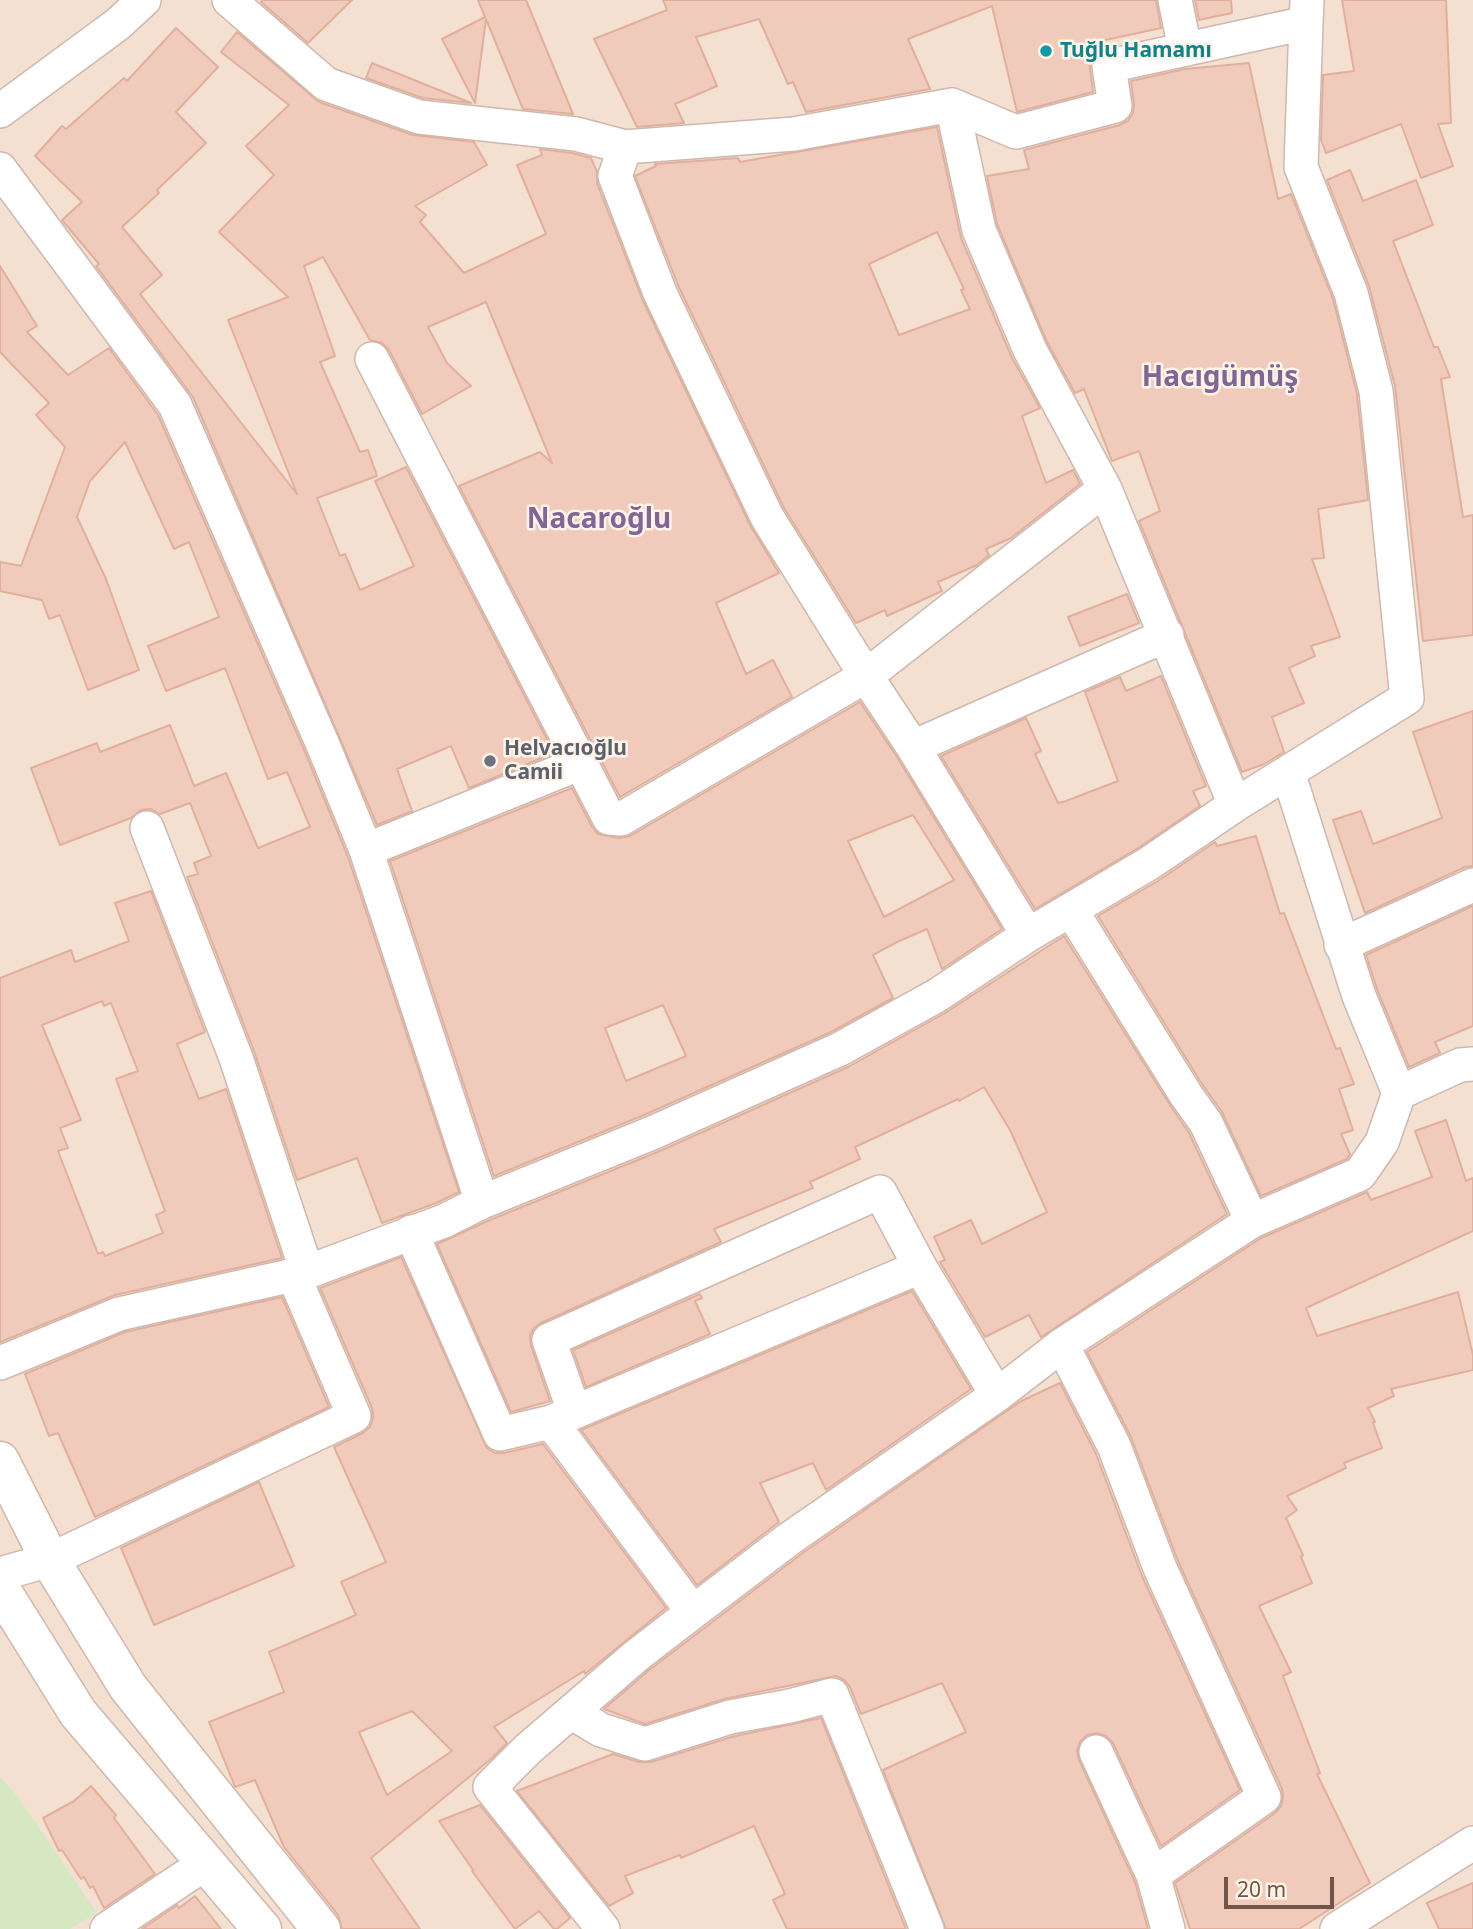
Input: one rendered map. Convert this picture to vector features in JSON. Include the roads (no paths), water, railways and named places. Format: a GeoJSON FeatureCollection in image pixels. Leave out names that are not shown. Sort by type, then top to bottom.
{"type":"FeatureCollection","features":[{"type":"Feature","properties":{"kind":"main road"},"geometry":{"type":"LineString","coordinates":[[0,1461],[50,1560],[128,1687],[321,1929]]}},
{"type":"Feature","properties":{"kind":"main road"},"geometry":{"type":"LineString","coordinates":[[0,1588],[78,1713],[262,1929]]}},
{"type":"Feature","properties":{"kind":"street"},"geometry":{"type":"LineString","coordinates":[[0,111],[118,24],[144,0]]}},
{"type":"Feature","properties":{"kind":"street"},"geometry":{"type":"LineString","coordinates":[[0,1363],[118,1314],[307,1272],[444,1221],[482,1202],[652,1133],[840,1049],[936,996],[1028,935],[1149,864],[1235,805],[1407,698],[1376,391],[1351,293],[1301,167],[1306,12],[1185,49],[1110,66],[1115,106],[1016,132],[952,105],[794,134],[625,147],[576,134],[419,117],[326,84],[229,0]]}},
{"type":"Feature","properties":{"kind":"street"},"geometry":{"type":"LineString","coordinates":[[1175,0],[1185,49]]}},
{"type":"Feature","properties":{"kind":"street"},"geometry":{"type":"LineString","coordinates":[[952,105],[979,230],[1030,349],[1105,489],[1235,805]]}},
{"type":"Feature","properties":{"kind":"street"},"geometry":{"type":"LineString","coordinates":[[625,147],[615,176],[660,293],[767,517],[1028,935]]}},
{"type":"Feature","properties":{"kind":"street"},"geometry":{"type":"LineString","coordinates":[[0,169],[175,405],[366,850],[482,1202]]}},
{"type":"Feature","properties":{"kind":"street"},"geometry":{"type":"LineString","coordinates":[[372,359],[609,818],[621,819],[866,676],[1105,489]]}},
{"type":"Feature","properties":{"kind":"street"},"geometry":{"type":"LineString","coordinates":[[913,747],[1167,635]]}},
{"type":"Feature","properties":{"kind":"street"},"geometry":{"type":"LineString","coordinates":[[366,850],[581,763]]}},
{"type":"Feature","properties":{"kind":"street"},"geometry":{"type":"LineString","coordinates":[[603,1929],[490,1787],[528,1749],[636,1656],[789,1539],[997,1395],[1062,1345],[1252,1221],[1360,1174],[1382,1142],[1399,1093],[1341,945],[1289,772]]}},
{"type":"Feature","properties":{"kind":"street"},"geometry":{"type":"LineString","coordinates":[[147,828],[236,1058],[307,1272]]}},
{"type":"Feature","properties":{"kind":"street"},"geometry":{"type":"LineString","coordinates":[[1341,945],[1473,885]]}},
{"type":"Feature","properties":{"kind":"street"},"geometry":{"type":"LineString","coordinates":[[1072,910],[1206,1123],[1252,1221]]}},
{"type":"Feature","properties":{"kind":"street"},"geometry":{"type":"LineString","coordinates":[[1399,1093],[1460,1065],[1473,1064]]}},
{"type":"Feature","properties":{"kind":"street"},"geometry":{"type":"LineString","coordinates":[[693,1612],[562,1416],[549,1340],[880,1192],[920,1267],[997,1395]]}},
{"type":"Feature","properties":{"kind":"street"},"geometry":{"type":"LineString","coordinates":[[411,1232],[500,1434],[562,1416],[920,1267]]}},
{"type":"Feature","properties":{"kind":"street"},"geometry":{"type":"LineString","coordinates":[[0,1574],[50,1560],[354,1416],[296,1281],[307,1272]]}},
{"type":"Feature","properties":{"kind":"street"},"geometry":{"type":"LineString","coordinates":[[1062,1345],[1114,1446],[1160,1568],[1264,1797],[1153,1875]]}},
{"type":"Feature","properties":{"kind":"street"},"geometry":{"type":"LineString","coordinates":[[571,1713],[601,1730],[645,1744],[730,1717],[832,1695],[927,1929]]}},
{"type":"Feature","properties":{"kind":"street"},"geometry":{"type":"LineString","coordinates":[[1096,1752],[1153,1875],[1168,1929]]}},
{"type":"Feature","properties":{"kind":"street"},"geometry":{"type":"LineString","coordinates":[[1337,1929],[1473,1843]]}},
{"type":"Feature","properties":{"kind":"street"},"geometry":{"type":"LineString","coordinates":[[107,1929],[206,1863]]}},
{"type":"Feature","properties":{"kind":"place","name":"Tuğlu Hamamı"},"geometry":{"type":"Point","coordinates":[1046,51]}},
{"type":"Feature","properties":{"kind":"place","name":"Helvacıoğlu Camii"},"geometry":{"type":"Point","coordinates":[490,761]}},
{"type":"Feature","properties":{"kind":"district","name":"Hacıgümüş"},"geometry":{"type":"Point","coordinates":[1220,378]}},
{"type":"Feature","properties":{"kind":"district","name":"Nacaroğlu"},"geometry":{"type":"Point","coordinates":[599,520]}}]}
